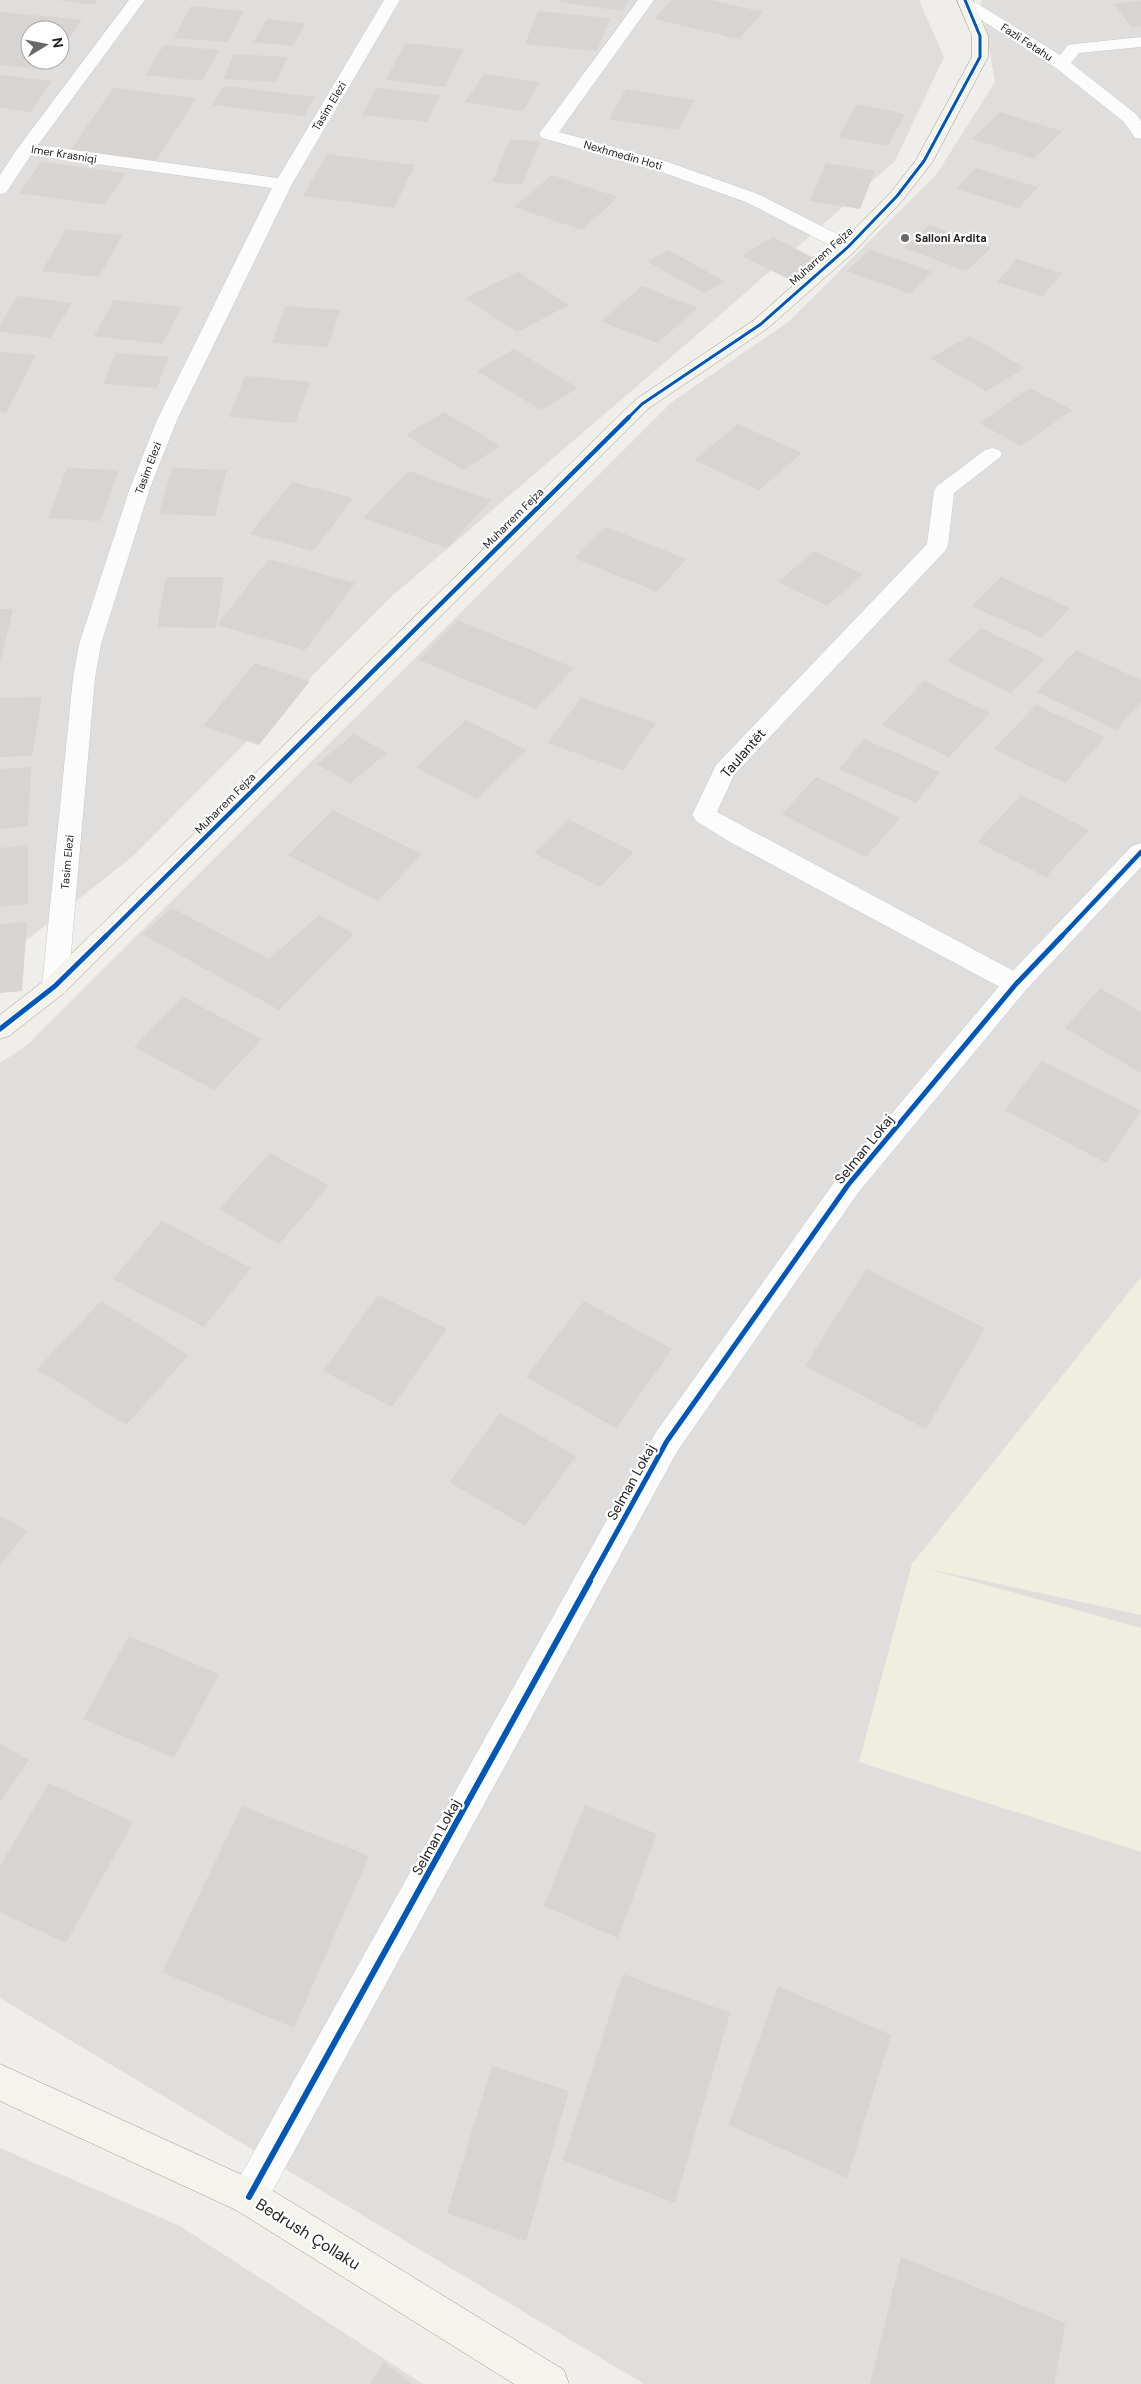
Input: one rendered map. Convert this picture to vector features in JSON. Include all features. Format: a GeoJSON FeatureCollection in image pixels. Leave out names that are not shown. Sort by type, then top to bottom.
{"type":"FeatureCollection","features":[{"type":"Feature","properties":{"kind":"street","name":"Imer Krasniqi"},"geometry":{"type":"LineString","coordinates":[[137,0],[26,149],[283,184]]}},
{"type":"Feature","properties":{"kind":"street","name":"Tasim Elezi"},"geometry":{"type":"LineString","coordinates":[[55,986],[84,678],[90,644],[140,488],[167,420],[283,184],[392,0]]}},
{"type":"Feature","properties":{"kind":"street","name":"Nexhmedin Hoti"},"geometry":{"type":"LineString","coordinates":[[646,0],[548,134],[658,165],[752,198],[848,247]]}},
{"type":"Feature","properties":{"kind":"street","name":"Muharrem Fejza"},"geometry":{"type":"LineString","coordinates":[[0,1029],[55,986],[642,404],[761,324],[848,247],[897,196],[924,160],[980,57],[980,36],[967,2]]}},
{"type":"Feature","properties":{"kind":"street","name":"Fazli Fetahu"},"geometry":{"type":"LineString","coordinates":[[967,2],[1062,64],[1074,49],[1141,42]]}},
{"type":"Feature","properties":{"kind":"street"},"geometry":{"type":"LineString","coordinates":[[1062,64],[1130,118],[1141,134]]}},
{"type":"Feature","properties":{"kind":"street"},"geometry":{"type":"LineString","coordinates":[[0,189],[26,149]]}},
{"type":"Feature","properties":{"kind":"street","name":"Taulantët"},"geometry":{"type":"LineString","coordinates":[[992,454],[944,491],[937,546],[724,771],[704,815],[737,835],[1016,984]]}},
{"type":"Feature","properties":{"kind":"street","name":"Selman Lokaj"},"geometry":{"type":"LineString","coordinates":[[249,2197],[667,1441],[848,1185],[1016,984],[1141,852]]}},
{"type":"Feature","properties":{"kind":"street","name":"Bedrush Çollaku"},"geometry":{"type":"LineString","coordinates":[[0,2082],[249,2197],[550,2384]]}},
{"type":"Feature","properties":{"kind":"shaded area"},"geometry":{"type":"Polygon","coordinates":[[[0,0],[919,0],[944,57],[895,161],[719,316],[391,597],[132,857],[0,961],[0,0]]]}},
{"type":"Feature","properties":{"kind":"shaded area"},"geometry":{"type":"Polygon","coordinates":[[[981,0],[1141,0],[1141,2384],[644,2384],[0,1998],[0,1063],[27,1045],[673,401],[787,323],[936,175],[995,82],[981,0]]]}},
{"type":"Feature","properties":{"kind":"shaded area"},"geometry":{"type":"Polygon","coordinates":[[[0,2148],[180,2226],[423,2384],[0,2384],[0,2148]]]}},
{"type":"Feature","properties":{"kind":"green space"},"geometry":{"type":"Polygon","coordinates":[[[1141,1277],[1141,1615],[925,1568],[1141,1628],[1141,1852],[859,1762],[912,1564],[1141,1277]]]}},
{"type":"Feature","properties":{"kind":"building"},"geometry":{"type":"Polygon","coordinates":[[[57,0],[98,0],[94,5],[57,0]]]}},
{"type":"Feature","properties":{"kind":"building"},"geometry":{"type":"Polygon","coordinates":[[[561,0],[629,0],[622,11],[560,2],[561,0]]]}},
{"type":"Feature","properties":{"kind":"building"},"geometry":{"type":"Polygon","coordinates":[[[672,0],[711,0],[763,12],[739,39],[654,19],[672,0]]]}},
{"type":"Feature","properties":{"kind":"building"},"geometry":{"type":"Polygon","coordinates":[[[1141,1],[1141,26],[1131,27],[1114,4],[1141,1]]]}},
{"type":"Feature","properties":{"kind":"building"},"geometry":{"type":"Polygon","coordinates":[[[191,6],[244,11],[228,42],[174,38],[191,6]]]}},
{"type":"Feature","properties":{"kind":"building"},"geometry":{"type":"Polygon","coordinates":[[[538,11],[610,18],[597,51],[525,44],[538,11]]]}},
{"type":"Feature","properties":{"kind":"building"},"geometry":{"type":"Polygon","coordinates":[[[0,12],[82,20],[70,37],[70,20],[20,20],[20,67],[0,65],[0,12]]]}},
{"type":"Feature","properties":{"kind":"building"},"geometry":{"type":"Polygon","coordinates":[[[267,19],[306,23],[293,46],[253,42],[267,19]]]}},
{"type":"Feature","properties":{"kind":"building"},"geometry":{"type":"Polygon","coordinates":[[[405,43],[464,49],[445,87],[386,80],[405,43]]]}},
{"type":"Feature","properties":{"kind":"building"},"geometry":{"type":"Polygon","coordinates":[[[164,45],[219,50],[202,81],[145,75],[164,45]]]}},
{"type":"Feature","properties":{"kind":"building"},"geometry":{"type":"Polygon","coordinates":[[[234,54],[287,57],[277,82],[223,79],[234,54]]]}},
{"type":"Feature","properties":{"kind":"building"},"geometry":{"type":"Polygon","coordinates":[[[484,74],[540,82],[523,111],[465,102],[484,74]]]}},
{"type":"Feature","properties":{"kind":"building"},"geometry":{"type":"Polygon","coordinates":[[[0,75],[52,81],[31,112],[0,108],[0,75]]]}},
{"type":"Feature","properties":{"kind":"building"},"geometry":{"type":"Polygon","coordinates":[[[224,86],[315,97],[304,116],[212,105],[224,86]]]}},
{"type":"Feature","properties":{"kind":"building"},"geometry":{"type":"Polygon","coordinates":[[[113,88],[196,98],[156,161],[70,151],[113,88]]]}},
{"type":"Feature","properties":{"kind":"building"},"geometry":{"type":"Polygon","coordinates":[[[376,88],[440,95],[427,122],[362,115],[376,88]]]}},
{"type":"Feature","properties":{"kind":"building"},"geometry":{"type":"Polygon","coordinates":[[[626,89],[695,100],[678,130],[609,119],[626,89]]]}},
{"type":"Feature","properties":{"kind":"building"},"geometry":{"type":"Polygon","coordinates":[[[857,104],[905,114],[888,146],[838,137],[857,104]]]}},
{"type":"Feature","properties":{"kind":"building"},"geometry":{"type":"Polygon","coordinates":[[[1000,112],[1062,131],[1034,159],[972,139],[1000,112]]]}},
{"type":"Feature","properties":{"kind":"building"},"geometry":{"type":"Polygon","coordinates":[[[510,139],[540,142],[522,185],[492,182],[510,139]]]}},
{"type":"Feature","properties":{"kind":"building"},"geometry":{"type":"Polygon","coordinates":[[[327,154],[415,165],[394,208],[303,196],[327,154]]]}},
{"type":"Feature","properties":{"kind":"building"},"geometry":{"type":"Polygon","coordinates":[[[42,162],[126,173],[104,205],[19,193],[42,162]]]}},
{"type":"Feature","properties":{"kind":"building"},"geometry":{"type":"Polygon","coordinates":[[[826,163],[875,171],[860,209],[810,201],[826,163]]]}},
{"type":"Feature","properties":{"kind":"building"},"geometry":{"type":"Polygon","coordinates":[[[976,168],[1038,187],[1019,208],[956,189],[976,168]]]}},
{"type":"Feature","properties":{"kind":"building"},"geometry":{"type":"Polygon","coordinates":[[[552,175],[618,197],[582,230],[514,207],[552,175]]]}},
{"type":"Feature","properties":{"kind":"building"},"geometry":{"type":"Polygon","coordinates":[[[930,225],[991,248],[966,271],[904,248],[930,225]]]}},
{"type":"Feature","properties":{"kind":"building"},"geometry":{"type":"Polygon","coordinates":[[[66,229],[122,235],[99,277],[42,271],[66,229]]]}},
{"type":"Feature","properties":{"kind":"building"},"geometry":{"type":"Polygon","coordinates":[[[773,237],[818,260],[788,279],[742,256],[773,237]]]}},
{"type":"Feature","properties":{"kind":"building"},"geometry":{"type":"Polygon","coordinates":[[[668,250],[724,281],[704,293],[648,262],[668,250]]]}},
{"type":"Feature","properties":{"kind":"building"},"geometry":{"type":"Polygon","coordinates":[[[870,250],[933,272],[910,294],[847,271],[870,250]]]}},
{"type":"Feature","properties":{"kind":"building"},"geometry":{"type":"Polygon","coordinates":[[[1017,259],[1062,273],[1043,296],[997,282],[1017,259]]]}},
{"type":"Feature","properties":{"kind":"building"},"geometry":{"type":"Polygon","coordinates":[[[518,272],[569,305],[517,332],[465,298],[518,272]]]}},
{"type":"Feature","properties":{"kind":"building"},"geometry":{"type":"Polygon","coordinates":[[[642,286],[698,308],[657,343],[601,321],[642,286]]]}},
{"type":"Feature","properties":{"kind":"building"},"geometry":{"type":"Polygon","coordinates":[[[18,296],[72,303],[50,338],[0,332],[0,324],[18,296]]]}},
{"type":"Feature","properties":{"kind":"building"},"geometry":{"type":"Polygon","coordinates":[[[114,300],[182,307],[162,344],[94,336],[114,300]]]}},
{"type":"Feature","properties":{"kind":"building"},"geometry":{"type":"Polygon","coordinates":[[[285,306],[340,310],[328,347],[272,343],[285,306]]]}},
{"type":"Feature","properties":{"kind":"building"},"geometry":{"type":"Polygon","coordinates":[[[970,336],[1025,368],[986,391],[930,358],[970,336]]]}},
{"type":"Feature","properties":{"kind":"building"},"geometry":{"type":"Polygon","coordinates":[[[514,349],[578,388],[541,410],[477,371],[514,349]]]}},
{"type":"Feature","properties":{"kind":"building"},"geometry":{"type":"Polygon","coordinates":[[[0,352],[36,355],[6,413],[0,412],[0,352]]]}},
{"type":"Feature","properties":{"kind":"building"},"geometry":{"type":"Polygon","coordinates":[[[116,353],[168,357],[157,388],[103,384],[116,353]]]}},
{"type":"Feature","properties":{"kind":"building"},"geometry":{"type":"Polygon","coordinates":[[[245,376],[310,382],[295,423],[229,417],[245,376]]]}},
{"type":"Feature","properties":{"kind":"building"},"geometry":{"type":"Polygon","coordinates":[[[1030,388],[1072,410],[1021,446],[979,423],[1030,388]]]}},
{"type":"Feature","properties":{"kind":"building"},"geometry":{"type":"Polygon","coordinates":[[[444,412],[500,446],[463,470],[406,435],[444,412]]]}},
{"type":"Feature","properties":{"kind":"building"},"geometry":{"type":"Polygon","coordinates":[[[738,424],[802,453],[759,490],[694,460],[738,424]]]}},
{"type":"Feature","properties":{"kind":"building"},"geometry":{"type":"Polygon","coordinates":[[[67,468],[119,470],[100,521],[48,518],[67,468]]]}},
{"type":"Feature","properties":{"kind":"building"},"geometry":{"type":"Polygon","coordinates":[[[172,468],[227,470],[215,516],[159,514],[172,468]]]}},
{"type":"Feature","properties":{"kind":"building"},"geometry":{"type":"Polygon","coordinates":[[[409,471],[491,500],[447,548],[363,518],[409,471]]]}},
{"type":"Feature","properties":{"kind":"building"},"geometry":{"type":"Polygon","coordinates":[[[292,482],[353,498],[313,551],[250,534],[292,482]]]}},
{"type":"Feature","properties":{"kind":"building"},"geometry":{"type":"Polygon","coordinates":[[[606,527],[686,559],[657,592],[575,558],[606,527]]]}},
{"type":"Feature","properties":{"kind":"building"},"geometry":{"type":"Polygon","coordinates":[[[814,551],[863,574],[827,606],[778,582],[814,551]]]}},
{"type":"Feature","properties":{"kind":"building"},"geometry":{"type":"Polygon","coordinates":[[[269,559],[355,583],[305,650],[217,625],[269,559]]]}},
{"type":"Feature","properties":{"kind":"building"},"geometry":{"type":"Polygon","coordinates":[[[166,577],[224,577],[216,628],[157,627],[166,577]]]}},
{"type":"Feature","properties":{"kind":"building"},"geometry":{"type":"Polygon","coordinates":[[[1001,577],[1070,608],[1042,638],[972,606],[1001,577]]]}},
{"type":"Feature","properties":{"kind":"building"},"geometry":{"type":"Polygon","coordinates":[[[0,609],[13,609],[0,663],[0,609]]]}},
{"type":"Feature","properties":{"kind":"building"},"geometry":{"type":"Polygon","coordinates":[[[458,620],[574,668],[536,709],[419,660],[458,620]]]}},
{"type":"Feature","properties":{"kind":"building"},"geometry":{"type":"Polygon","coordinates":[[[981,628],[1045,659],[1011,693],[947,661],[981,628]]]}},
{"type":"Feature","properties":{"kind":"building"},"geometry":{"type":"Polygon","coordinates":[[[1076,650],[1141,680],[1141,702],[1116,730],[1037,692],[1076,650]]]}},
{"type":"Feature","properties":{"kind":"building"},"geometry":{"type":"Polygon","coordinates":[[[255,663],[310,681],[259,745],[203,726],[255,663]]]}},
{"type":"Feature","properties":{"kind":"building"},"geometry":{"type":"Polygon","coordinates":[[[924,681],[990,713],[949,757],[882,725],[924,681]]]}},
{"type":"Feature","properties":{"kind":"building"},"geometry":{"type":"Polygon","coordinates":[[[42,697],[32,756],[0,757],[0,698],[42,697]]]}},
{"type":"Feature","properties":{"kind":"building"},"geometry":{"type":"Polygon","coordinates":[[[581,698],[656,723],[623,770],[547,743],[581,698]]]}},
{"type":"Feature","properties":{"kind":"building"},"geometry":{"type":"Polygon","coordinates":[[[1036,705],[1105,737],[1065,783],[994,749],[1036,705]]]}},
{"type":"Feature","properties":{"kind":"building"},"geometry":{"type":"Polygon","coordinates":[[[466,720],[527,750],[477,799],[416,767],[466,720]]]}},
{"type":"Feature","properties":{"kind":"building"},"geometry":{"type":"Polygon","coordinates":[[[354,734],[387,753],[350,783],[317,764],[354,734]]]}},
{"type":"Feature","properties":{"kind":"building"},"geometry":{"type":"Polygon","coordinates":[[[864,739],[940,772],[916,803],[839,769],[864,739]]]}},
{"type":"Feature","properties":{"kind":"building"},"geometry":{"type":"Polygon","coordinates":[[[31,767],[28,826],[0,829],[0,769],[31,767]]]}},
{"type":"Feature","properties":{"kind":"building"},"geometry":{"type":"Polygon","coordinates":[[[816,777],[900,818],[866,857],[782,814],[816,777]]]}},
{"type":"Feature","properties":{"kind":"building"},"geometry":{"type":"Polygon","coordinates":[[[1021,795],[1089,830],[1046,877],[977,842],[1021,795]]]}},
{"type":"Feature","properties":{"kind":"building"},"geometry":{"type":"Polygon","coordinates":[[[333,810],[422,854],[378,901],[288,855],[333,810]]]}},
{"type":"Feature","properties":{"kind":"building"},"geometry":{"type":"Polygon","coordinates":[[[568,819],[634,852],[600,887],[534,853],[568,819]]]}},
{"type":"Feature","properties":{"kind":"building"},"geometry":{"type":"Polygon","coordinates":[[[28,845],[28,904],[0,907],[0,848],[28,845]]]}},
{"type":"Feature","properties":{"kind":"building"},"geometry":{"type":"Polygon","coordinates":[[[172,908],[269,959],[319,915],[354,934],[279,1010],[142,934],[172,908]]]}},
{"type":"Feature","properties":{"kind":"building"},"geometry":{"type":"Polygon","coordinates":[[[27,922],[22,991],[0,993],[0,924],[27,922]]]}},
{"type":"Feature","properties":{"kind":"building"},"geometry":{"type":"Polygon","coordinates":[[[1100,988],[1141,1012],[1141,1073],[1065,1028],[1100,988]]]}},
{"type":"Feature","properties":{"kind":"building"},"geometry":{"type":"Polygon","coordinates":[[[183,997],[262,1039],[214,1090],[134,1047],[183,997]]]}},
{"type":"Feature","properties":{"kind":"building"},"geometry":{"type":"Polygon","coordinates":[[[1042,1061],[1141,1111],[1106,1163],[1005,1110],[1042,1061]]]}},
{"type":"Feature","properties":{"kind":"building"},"geometry":{"type":"Polygon","coordinates":[[[270,1153],[329,1186],[279,1244],[219,1209],[270,1153]]]}},
{"type":"Feature","properties":{"kind":"building"},"geometry":{"type":"Polygon","coordinates":[[[162,1221],[251,1268],[204,1327],[113,1279],[162,1221]]]}},
{"type":"Feature","properties":{"kind":"building"},"geometry":{"type":"Polygon","coordinates":[[[866,1269],[985,1328],[926,1429],[805,1366],[866,1269]]]}},
{"type":"Feature","properties":{"kind":"building"},"geometry":{"type":"Polygon","coordinates":[[[378,1295],[447,1329],[392,1407],[323,1371],[378,1295]]]}},
{"type":"Feature","properties":{"kind":"building"},"geometry":{"type":"Polygon","coordinates":[[[101,1301],[189,1355],[126,1425],[37,1369],[101,1301]]]}},
{"type":"Feature","properties":{"kind":"building"},"geometry":{"type":"Polygon","coordinates":[[[584,1301],[672,1349],[616,1428],[526,1377],[584,1301]]]}},
{"type":"Feature","properties":{"kind":"building"},"geometry":{"type":"Polygon","coordinates":[[[500,1413],[576,1456],[525,1526],[449,1482],[500,1413]]]}},
{"type":"Feature","properties":{"kind":"building"},"geometry":{"type":"Polygon","coordinates":[[[0,1516],[27,1531],[0,1565],[0,1516]]]}},
{"type":"Feature","properties":{"kind":"building"},"geometry":{"type":"Polygon","coordinates":[[[129,1636],[219,1674],[174,1758],[83,1719],[129,1636]]]}},
{"type":"Feature","properties":{"kind":"building"},"geometry":{"type":"Polygon","coordinates":[[[0,1744],[29,1760],[0,1802],[0,1744]]]}},
{"type":"Feature","properties":{"kind":"building"},"geometry":{"type":"Polygon","coordinates":[[[49,1783],[133,1822],[66,1943],[0,1912],[0,1866],[49,1783]]]}},
{"type":"Feature","properties":{"kind":"building"},"geometry":{"type":"Polygon","coordinates":[[[585,1805],[657,1834],[618,1938],[544,1906],[585,1805]]]}},
{"type":"Feature","properties":{"kind":"building"},"geometry":{"type":"Polygon","coordinates":[[[242,1806],[369,1856],[294,2028],[162,1972],[242,1806]]]}},
{"type":"Feature","properties":{"kind":"building"},"geometry":{"type":"Polygon","coordinates":[[[623,1974],[730,2013],[675,2203],[563,2160],[623,1974]]]}},
{"type":"Feature","properties":{"kind":"building"},"geometry":{"type":"Polygon","coordinates":[[[778,1986],[891,2035],[847,2178],[729,2125],[778,1986]]]}},
{"type":"Feature","properties":{"kind":"building"},"geometry":{"type":"Polygon","coordinates":[[[492,2066],[569,2091],[526,2241],[447,2213],[492,2066]]]}},
{"type":"Feature","properties":{"kind":"building"},"geometry":{"type":"Polygon","coordinates":[[[901,2257],[1066,2323],[1054,2384],[870,2384],[901,2257]]]}},
{"type":"Feature","properties":{"kind":"building"},"geometry":{"type":"Polygon","coordinates":[[[384,2362],[412,2384],[370,2384],[384,2362]]]}},
{"type":"Feature","properties":{"kind":"cycle path"},"geometry":{"type":"LineString","coordinates":[[0,1029],[55,986],[642,404],[761,324],[848,247],[897,196],[924,161],[980,57],[980,36],[965,0]]}},
{"type":"Feature","properties":{"kind":"cycle path"},"geometry":{"type":"LineString","coordinates":[[249,2197],[667,1441],[848,1185],[1016,984],[1141,852]]}},
{"type":"Feature","properties":{"kind":"place","name":"Salloni Ardita"},"geometry":{"type":"Point","coordinates":[905,238]}}]}
